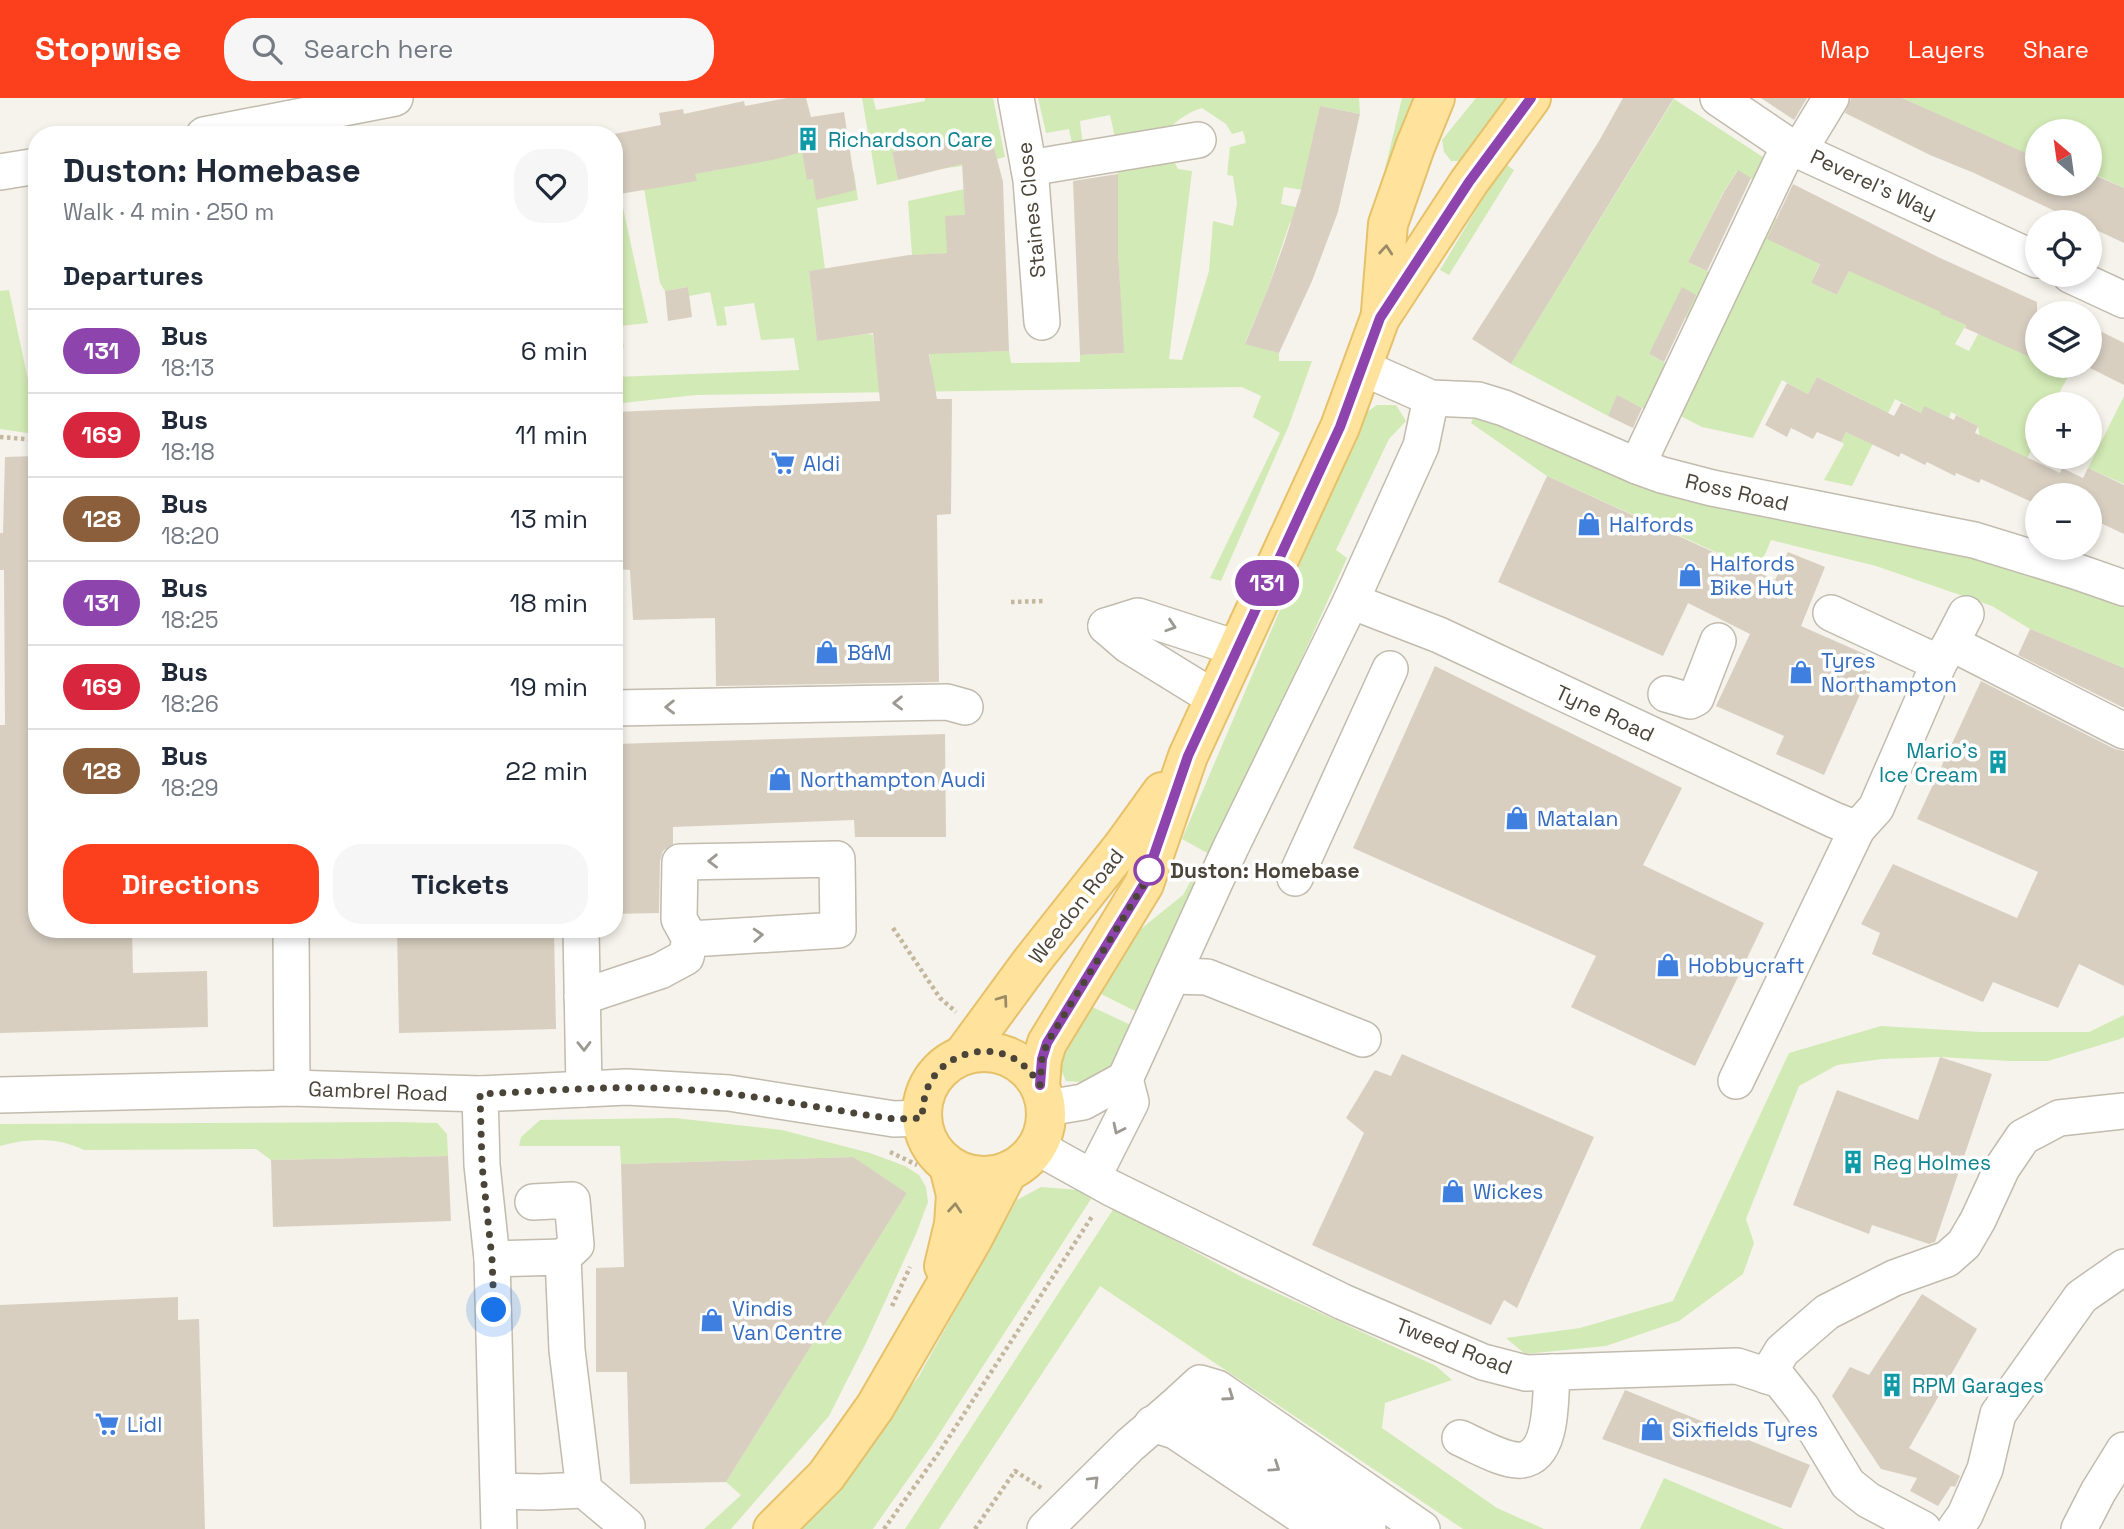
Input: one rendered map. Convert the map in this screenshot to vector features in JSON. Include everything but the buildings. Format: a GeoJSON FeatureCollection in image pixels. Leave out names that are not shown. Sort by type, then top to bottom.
{"type":"FeatureCollection","features":[{"type":"Feature","properties":{"kind":"main road","name":"Weedon Road"},"geometry":{"type":"LineString","coordinates":[[1380,318],[1388,224],[1435,98]]}},
{"type":"Feature","properties":{"kind":"main road","name":"Weedon Road"},"geometry":{"type":"LineString","coordinates":[[1416,144],[1462,98]]}},
{"type":"Feature","properties":{"kind":"main road","name":"Weedon Road"},"geometry":{"type":"LineString","coordinates":[[1044,1096],[1042,1059],[1047,1043],[1144,884],[1188,756],[1340,427],[1380,318],[1524,103]]}},
{"type":"Feature","properties":{"kind":"main road"},"geometry":{"type":"LineString","coordinates":[[1416,144],[1426,161],[1454,179],[1469,182]]}},
{"type":"Feature","properties":{"kind":"main road","name":"Weedon Road"},"geometry":{"type":"LineString","coordinates":[[963,1055],[1032,961],[1123,846],[1188,756]]}},
{"type":"Feature","properties":{"kind":"main road"},"geometry":{"type":"LineString","coordinates":[[936,1168],[988,1176],[1008,1171],[1029,1157],[1037,1147],[1046,1122],[1044,1096],[1030,1070],[1016,1059],[999,1052],[981,1051],[963,1055],[945,1064],[932,1080],[923,1098],[922,1118],[926,1137],[935,1153],[936,1168],[956,1195],[954,1224],[937,1299]]}},
{"type":"Feature","properties":{"kind":"main road"},"geometry":{"type":"LineString","coordinates":[[773,1529],[826,1476],[875,1407],[972,1240],[1008,1171]]}},
{"type":"Feature","properties":{"kind":"street","name":"Staines Close"},"geometry":{"type":"LineString","coordinates":[[1016,98],[1029,168],[1042,322]]}},
{"type":"Feature","properties":{"kind":"street"},"geometry":{"type":"LineString","coordinates":[[1416,144],[1417,124],[1427,98]]}},
{"type":"Feature","properties":{"kind":"street","name":"Peverel's Way"},"geometry":{"type":"LineString","coordinates":[[1718,98],[1795,148],[2025,254]]}},
{"type":"Feature","properties":{"kind":"street"},"geometry":{"type":"LineString","coordinates":[[1637,466],[1795,148],[1832,98]]}},
{"type":"Feature","properties":{"kind":"street"},"geometry":{"type":"LineString","coordinates":[[222,126],[251,112],[381,99]]}},
{"type":"Feature","properties":{"kind":"street"},"geometry":{"type":"LineString","coordinates":[[1029,168],[1198,140]]}},
{"type":"Feature","properties":{"kind":"street"},"geometry":{"type":"LineString","coordinates":[[0,172],[28,167]]}},
{"type":"Feature","properties":{"kind":"street"},"geometry":{"type":"LineString","coordinates":[[2096,287],[2124,300]]}},
{"type":"Feature","properties":{"kind":"street","name":"Ross Road"},"geometry":{"type":"LineString","coordinates":[[1361,367],[1431,398],[1478,400],[1504,408],[1637,466],[1712,488],[1974,540],[2124,588]]}},
{"type":"Feature","properties":{"kind":"street"},"geometry":{"type":"LineString","coordinates":[[1044,1096],[1083,1102],[1125,1079],[1230,849],[1351,601],[1421,446],[1431,398]]}},
{"type":"Feature","properties":{"kind":"street","name":"Tyne Road"},"geometry":{"type":"LineString","coordinates":[[1351,601],[1439,635],[1857,829]]}},
{"type":"Feature","properties":{"kind":"street"},"geometry":{"type":"LineString","coordinates":[[1831,613],[1952,640],[2124,731]]}},
{"type":"Feature","properties":{"kind":"street"},"geometry":{"type":"LineString","coordinates":[[1214,698],[1128,645],[1106,626],[1138,616],[1236,648]]}},
{"type":"Feature","properties":{"kind":"street"},"geometry":{"type":"LineString","coordinates":[[1736,1081],[1857,829],[1876,808],[1952,640]]}},
{"type":"Feature","properties":{"kind":"street"},"geometry":{"type":"LineString","coordinates":[[1666,694],[1690,701],[1696,698],[1718,641]]}},
{"type":"Feature","properties":{"kind":"street"},"geometry":{"type":"LineString","coordinates":[[1295,878],[1390,669]]}},
{"type":"Feature","properties":{"kind":"street"},"geometry":{"type":"LineString","coordinates":[[623,708],[947,702],[965,708]]}},
{"type":"Feature","properties":{"kind":"street"},"geometry":{"type":"LineString","coordinates":[[582,997],[660,971],[686,957],[690,939],[679,919],[680,862],[837,859],[838,930],[690,939]]}},
{"type":"Feature","properties":{"kind":"street"},"geometry":{"type":"LineString","coordinates":[[291,938],[292,1088]]}},
{"type":"Feature","properties":{"kind":"street"},"geometry":{"type":"LineString","coordinates":[[581,938],[584,1089]]}},
{"type":"Feature","properties":{"kind":"street"},"geometry":{"type":"LineString","coordinates":[[1172,976],[1207,977],[1363,1039]]}},
{"type":"Feature","properties":{"kind":"street"},"geometry":{"type":"LineString","coordinates":[[1102,1182],[1131,1102],[1125,1079]]}},
{"type":"Feature","properties":{"kind":"street","name":"Gambrel Road"},"geometry":{"type":"LineString","coordinates":[[0,1095],[292,1088],[480,1094],[627,1087],[729,1093],[894,1119],[922,1118]]}},
{"type":"Feature","properties":{"kind":"street"},"geometry":{"type":"LineString","coordinates":[[480,1094],[482,1165],[492,1259],[499,1529]]}},
{"type":"Feature","properties":{"kind":"street"},"geometry":{"type":"LineString","coordinates":[[1767,1376],[1782,1351],[1827,1312],[1894,1278],[1947,1259],[1964,1244],[2002,1168],[2023,1137],[2059,1118],[2124,1111]]}},
{"type":"Feature","properties":{"kind":"street","name":"Tweed Road"},"geometry":{"type":"LineString","coordinates":[[1037,1147],[1343,1302],[1483,1362],[1526,1373],[1737,1366],[1780,1380],[1802,1408],[1848,1483],[1868,1500],[1923,1529]]}},
{"type":"Feature","properties":{"kind":"street"},"geometry":{"type":"LineString","coordinates":[[492,1259],[564,1257],[576,1245],[572,1200],[533,1202]]}},
{"type":"Feature","properties":{"kind":"street"},"geometry":{"type":"LineString","coordinates":[[564,1257],[567,1350],[584,1490]]}},
{"type":"Feature","properties":{"kind":"street"},"geometry":{"type":"LineString","coordinates":[[1955,1529],[1965,1515],[1985,1469],[1998,1414],[2081,1297],[2121,1271],[2124,1266]]}},
{"type":"Feature","properties":{"kind":"street"},"geometry":{"type":"LineString","coordinates":[[1460,1438],[1502,1457],[1522,1460],[1537,1453],[1548,1432],[1552,1372]]}},
{"type":"Feature","properties":{"kind":"street"},"geometry":{"type":"LineString","coordinates":[[1045,1529],[1200,1383],[1217,1388],[1422,1529]]}},
{"type":"Feature","properties":{"kind":"street"},"geometry":{"type":"LineString","coordinates":[[1163,1416],[1199,1414],[1368,1529]]}},
{"type":"Feature","properties":{"kind":"street"},"geometry":{"type":"LineString","coordinates":[[1163,1416],[1175,1431],[1321,1529]]}},
{"type":"Feature","properties":{"kind":"street"},"geometry":{"type":"LineString","coordinates":[[2079,1529],[2124,1450]]}},
{"type":"Feature","properties":{"kind":"street"},"geometry":{"type":"LineString","coordinates":[[499,1491],[584,1490],[626,1525]]}},
{"type":"Feature","properties":{"kind":"path"},"geometry":{"type":"LineString","coordinates":[[0,437],[28,439]]}},
{"type":"Feature","properties":{"kind":"path"},"geometry":{"type":"LineString","coordinates":[[1011,602],[1046,601]]}},
{"type":"Feature","properties":{"kind":"path"},"geometry":{"type":"LineString","coordinates":[[893,928],[940,998],[960,1014]]}},
{"type":"Feature","properties":{"kind":"path"},"geometry":{"type":"LineString","coordinates":[[886,1150],[916,1164],[936,1168]]}},
{"type":"Feature","properties":{"kind":"path"},"geometry":{"type":"LineString","coordinates":[[884,1529],[940,1451],[1102,1182]]}},
{"type":"Feature","properties":{"kind":"path"},"geometry":{"type":"LineString","coordinates":[[889,1311],[910,1266]]}},
{"type":"Feature","properties":{"kind":"path"},"geometry":{"type":"LineString","coordinates":[[891,1519],[894,1529]]}},
{"type":"Feature","properties":{"kind":"green space"},"geometry":{"type":"Polygon","coordinates":[[[862,98],[873,98],[876,110],[925,101],[925,98],[993,98],[1005,157],[997,159],[990,132],[958,137],[962,166],[940,169],[933,143],[892,152],[898,180],[877,185],[862,98]]]}},
{"type":"Feature","properties":{"kind":"green space"},"geometry":{"type":"Polygon","coordinates":[[[1038,98],[1359,98],[1360,114],[1320,106],[1303,190],[1284,187],[1281,204],[1311,210],[1310,226],[1290,222],[1267,291],[1245,343],[1279,353],[1279,361],[1312,361],[1289,425],[1221,581],[1210,578],[1280,433],[1253,417],[1261,396],[1242,387],[696,395],[623,403],[623,377],[799,370],[794,338],[761,340],[754,303],[724,307],[727,325],[717,326],[710,292],[689,296],[688,287],[665,291],[660,283],[641,171],[674,184],[696,181],[684,114],[698,111],[711,171],[802,152],[808,180],[854,172],[858,200],[817,208],[825,269],[809,271],[817,340],[873,335],[877,366],[931,363],[926,332],[973,352],[1009,351],[1011,363],[1080,362],[1080,355],[1123,353],[1118,250],[1118,170],[1170,154],[1178,169],[1192,171],[1169,359],[1182,360],[1209,271],[1213,221],[1233,226],[1237,203],[1233,176],[1227,175],[1230,147],[1246,143],[1243,131],[1232,134],[1226,124],[1202,108],[1184,116],[1170,128],[1116,142],[1110,115],[1080,121],[1083,146],[1073,148],[1069,129],[1046,133],[1038,98]]]}},
{"type":"Feature","properties":{"kind":"green space"},"geometry":{"type":"Polygon","coordinates":[[[1402,98],[1419,98],[1368,240],[1402,98]]]}},
{"type":"Feature","properties":{"kind":"green space"},"geometry":{"type":"Polygon","coordinates":[[[1476,98],[1508,98],[1463,161],[1451,161],[1444,152],[1442,140],[1476,98]]]}},
{"type":"Feature","properties":{"kind":"green space"},"geometry":{"type":"Polygon","coordinates":[[[1902,98],[2124,98],[2124,188],[2102,178],[2102,119],[2025,119],[2025,154],[1902,98]]]}},
{"type":"Feature","properties":{"kind":"green space"},"geometry":{"type":"Polygon","coordinates":[[[1674,99],[1772,163],[1759,183],[1737,171],[1688,262],[1711,273],[1691,320],[1673,311],[1649,354],[1669,365],[1649,411],[1617,396],[1608,416],[1511,364],[1674,99]]]}},
{"type":"Feature","properties":{"kind":"green space"},"geometry":{"type":"Polygon","coordinates":[[[1504,163],[1514,170],[1449,275],[1440,270],[1504,163]]]}},
{"type":"Feature","properties":{"kind":"green space"},"geometry":{"type":"Polygon","coordinates":[[[993,183],[968,252],[912,255],[908,201],[993,183]]]}},
{"type":"Feature","properties":{"kind":"green space"},"geometry":{"type":"Polygon","coordinates":[[[623,208],[648,323],[623,326],[623,208]]]}},
{"type":"Feature","properties":{"kind":"green space"},"geometry":{"type":"Polygon","coordinates":[[[1767,214],[1779,220],[1770,240],[1820,263],[1811,283],[1837,295],[1849,271],[1947,299],[1941,314],[1966,325],[1955,344],[1969,351],[1979,332],[2025,340],[2025,378],[2067,378],[2060,392],[2025,392],[2025,458],[1980,438],[1978,426],[1951,412],[1949,418],[1924,407],[1921,413],[1895,399],[1852,486],[1824,480],[1844,444],[1841,442],[1863,400],[1817,377],[1808,394],[1782,380],[1753,438],[1702,427],[1675,413],[1767,214]]]}},
{"type":"Feature","properties":{"kind":"green space"},"geometry":{"type":"Polygon","coordinates":[[[9,290],[28,380],[28,433],[0,429],[0,291],[9,290]]]}},
{"type":"Feature","properties":{"kind":"green space"},"geometry":{"type":"Polygon","coordinates":[[[2124,396],[2124,484],[2090,469],[2102,469],[2102,440],[2124,396]]]}},
{"type":"Feature","properties":{"kind":"green space"},"geometry":{"type":"Polygon","coordinates":[[[1377,405],[1396,405],[1406,421],[1389,439],[1336,550],[1347,558],[1251,771],[1209,854],[1182,839],[1364,414],[1377,405]]]}},
{"type":"Feature","properties":{"kind":"green space"},"geometry":{"type":"Polygon","coordinates":[[[1476,411],[2124,601],[2124,668],[2030,629],[1992,606],[1876,566],[1771,540],[1758,571],[1547,476],[1471,423],[1476,411]]]}},
{"type":"Feature","properties":{"kind":"green space"},"geometry":{"type":"Polygon","coordinates":[[[1195,873],[1199,875],[1141,1014],[1095,991],[1136,933],[1183,895],[1195,873]]]}},
{"type":"Feature","properties":{"kind":"green space"},"geometry":{"type":"Polygon","coordinates":[[[1088,1005],[1135,1027],[1117,1067],[1095,1083],[1066,1081],[1057,1061],[1088,1005]]]}},
{"type":"Feature","properties":{"kind":"green space"},"geometry":{"type":"Polygon","coordinates":[[[2124,1015],[2124,1037],[2048,1061],[1940,1057],[1882,1059],[1837,1065],[1799,1086],[1746,1219],[1754,1243],[1743,1274],[1679,1321],[1606,1346],[1525,1354],[1506,1338],[1580,1328],[1673,1301],[1789,1053],[1881,1026],[1981,1032],[2089,1032],[2124,1015]]]}},
{"type":"Feature","properties":{"kind":"green space"},"geometry":{"type":"Polygon","coordinates":[[[675,1118],[782,1130],[870,1153],[905,1166],[919,1175],[926,1187],[928,1202],[916,1234],[829,1416],[731,1529],[704,1529],[741,1495],[726,1482],[907,1193],[852,1157],[621,1164],[620,1146],[519,1146],[521,1137],[540,1120],[675,1118]]]}},
{"type":"Feature","properties":{"kind":"green space"},"geometry":{"type":"Polygon","coordinates":[[[437,1123],[447,1134],[448,1156],[271,1160],[256,1149],[84,1150],[43,1140],[0,1146],[0,1124],[437,1123]]]}},
{"type":"Feature","properties":{"kind":"green space"},"geometry":{"type":"Polygon","coordinates":[[[1041,1187],[1078,1190],[1091,1199],[932,1445],[873,1529],[798,1529],[828,1496],[919,1376],[1017,1200],[1041,1187]]]}},
{"type":"Feature","properties":{"kind":"green space"},"geometry":{"type":"Polygon","coordinates":[[[1114,1208],[1242,1277],[1436,1366],[1452,1380],[1385,1403],[1382,1428],[1497,1508],[1544,1529],[1463,1529],[1100,1286],[939,1529],[905,1529],[1114,1208]]]}},
{"type":"Feature","properties":{"kind":"green space"},"geometry":{"type":"Polygon","coordinates":[[[1664,1478],[1781,1528],[1784,1529],[1640,1529],[1664,1478]]]}},
{"type":"Feature","properties":{"kind":"bus line","name":"131"},"geometry":{"type":"LineString","coordinates":[[1040,1085],[1042,1059],[1047,1043],[1144,884],[1188,756],[1340,427],[1380,318],[1469,182],[1531,98]]}},
{"type":"Feature","properties":{"kind":"place","name":"Richardson Care"},"geometry":{"type":"Point","coordinates":[808,139]}},
{"type":"Feature","properties":{"kind":"place","name":"Aldi"},"geometry":{"type":"Point","coordinates":[783,463]}},
{"type":"Feature","properties":{"kind":"place","name":"Halfords"},"geometry":{"type":"Point","coordinates":[1589,524]}},
{"type":"Feature","properties":{"kind":"place","name":"Halfords Bike Hut"},"geometry":{"type":"Point","coordinates":[1690,575]}},
{"type":"Feature","properties":{"kind":"place","name":"B&M"},"geometry":{"type":"Point","coordinates":[827,652]}},
{"type":"Feature","properties":{"kind":"place","name":"Tyres Northampton"},"geometry":{"type":"Point","coordinates":[1801,672]}},
{"type":"Feature","properties":{"kind":"place","name":"Mario's Ice Cream"},"geometry":{"type":"Point","coordinates":[1998,762]}},
{"type":"Feature","properties":{"kind":"place","name":"Northampton Audi"},"geometry":{"type":"Point","coordinates":[780,779]}},
{"type":"Feature","properties":{"kind":"place","name":"Matalan"},"geometry":{"type":"Point","coordinates":[1517,818]}},
{"type":"Feature","properties":{"kind":"place","name":"Duston: Homebase"},"geometry":{"type":"Point","coordinates":[1149,870]}},
{"type":"Feature","properties":{"kind":"place","name":"Hobbycraft"},"geometry":{"type":"Point","coordinates":[1668,965]}},
{"type":"Feature","properties":{"kind":"place","name":"Reg Holmes"},"geometry":{"type":"Point","coordinates":[1853,1162]}},
{"type":"Feature","properties":{"kind":"place","name":"Wickes"},"geometry":{"type":"Point","coordinates":[1453,1191]}},
{"type":"Feature","properties":{"kind":"place","name":"Vindis Van Centre"},"geometry":{"type":"Point","coordinates":[712,1320]}},
{"type":"Feature","properties":{"kind":"place","name":"RPM Garages"},"geometry":{"type":"Point","coordinates":[1892,1385]}},
{"type":"Feature","properties":{"kind":"place","name":"Lidl"},"geometry":{"type":"Point","coordinates":[107,1424]}},
{"type":"Feature","properties":{"kind":"place","name":"Sixfields Tyres"},"geometry":{"type":"Point","coordinates":[1652,1429]}},
{"type":"Feature","properties":{"kind":"route"},"geometry":{"type":"LineString","coordinates":[[494,1310],[492,1259],[482,1165],[480,1094],[627,1087],[677,1089],[729,1093],[894,1119],[922,1118],[923,1098],[932,1080],[945,1064],[963,1055],[981,1051],[999,1052],[1016,1059],[1030,1070],[1040,1085],[1042,1059],[1047,1043],[1144,884],[1152,859],[1149,870]]}}]}
